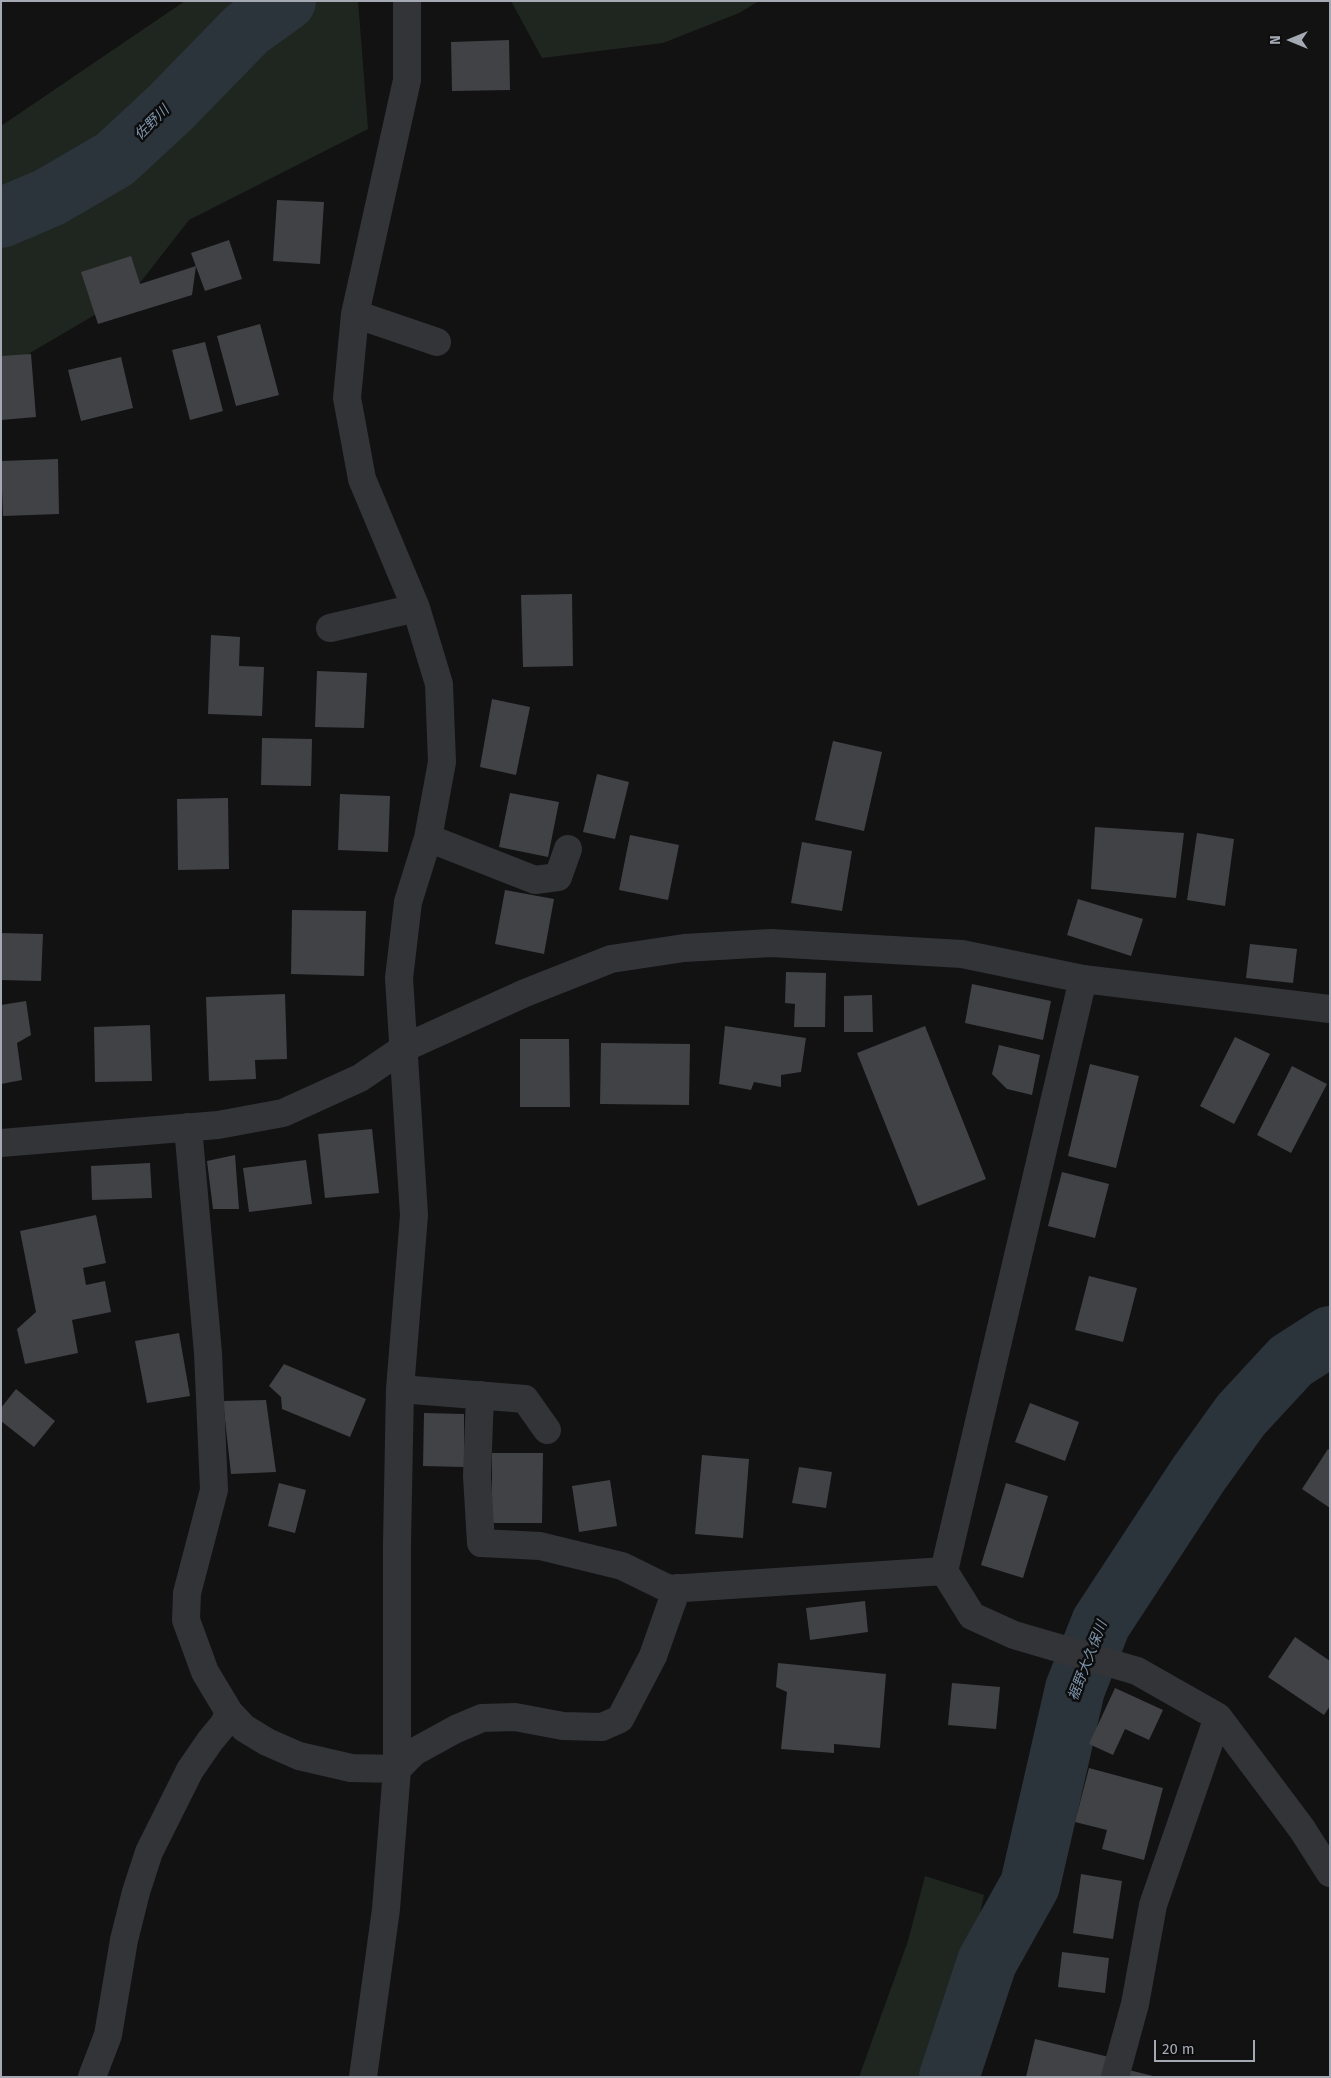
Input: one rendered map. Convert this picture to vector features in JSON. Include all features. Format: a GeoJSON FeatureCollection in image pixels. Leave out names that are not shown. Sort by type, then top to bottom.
{"type":"FeatureCollection","features":[{"type":"Feature","properties":{"kind":"street"},"geometry":{"type":"LineString","coordinates":[[363,2077],[386,1909],[397,1769],[397,1543],[400,1389],[414,1215],[398,978],[408,902],[428,838],[442,762],[439,684],[416,608],[362,479],[347,398],[356,314],[408,80],[408,1]]}},
{"type":"Feature","properties":{"kind":"street"},"geometry":{"type":"LineString","coordinates":[[356,314],[436,342]]}},
{"type":"Feature","properties":{"kind":"street"},"geometry":{"type":"LineString","coordinates":[[330,628],[416,608]]}},
{"type":"Feature","properties":{"kind":"street"},"geometry":{"type":"LineString","coordinates":[[428,838],[535,880],[558,877],[568,849]]}},
{"type":"Feature","properties":{"kind":"street"},"geometry":{"type":"LineString","coordinates":[[1,1143],[218,1125],[283,1113],[360,1078],[404,1048],[508,1000],[611,959],[684,948],[771,942],[962,954],[1083,979],[1330,1009]]}},
{"type":"Feature","properties":{"kind":"street"},"geometry":{"type":"LineString","coordinates":[[1083,979],[944,1571],[972,1616],[1014,1635],[1137,1671],[1218,1717],[1302,1829],[1330,1873]]}},
{"type":"Feature","properties":{"kind":"street"},"geometry":{"type":"LineString","coordinates":[[188,1127],[208,1353],[214,1490],[187,1593],[186,1620],[205,1672],[229,1712],[244,1728],[267,1742],[299,1756],[351,1768],[397,1769],[414,1752],[456,1729],[482,1718],[515,1717],[563,1726],[602,1727],[620,1719],[653,1656],[677,1588]]}},
{"type":"Feature","properties":{"kind":"street"},"geometry":{"type":"LineString","coordinates":[[400,1389],[525,1399],[547,1430]]}},
{"type":"Feature","properties":{"kind":"street"},"geometry":{"type":"LineString","coordinates":[[480,1395],[477,1476],[481,1543],[540,1546],[622,1566],[669,1589],[944,1571]]}},
{"type":"Feature","properties":{"kind":"street"},"geometry":{"type":"LineString","coordinates":[[92,2077],[108,2035],[124,1940],[136,1892],[149,1852],[190,1770],[210,1740],[224,1724],[229,1712]]}},
{"type":"Feature","properties":{"kind":"street"},"geometry":{"type":"LineString","coordinates":[[1116,2077],[1136,2004],[1153,1905],[1218,1717]]}},
{"type":"Feature","properties":{"kind":"shaded area"},"geometry":{"type":"Polygon","coordinates":[[[185,1],[358,1],[368,129],[189,220],[132,293],[1,370],[1,126],[185,1]]]}},
{"type":"Feature","properties":{"kind":"shaded area"},"geometry":{"type":"Polygon","coordinates":[[[511,1],[759,1],[739,13],[663,43],[542,58],[511,1]]]}},
{"type":"Feature","properties":{"kind":"shaded area"},"geometry":{"type":"Polygon","coordinates":[[[925,1876],[984,1895],[945,2077],[859,2077],[908,1941],[925,1876]]]}},
{"type":"Feature","properties":{"kind":"building"},"geometry":{"type":"Polygon","coordinates":[[[509,40],[510,90],[452,91],[451,42],[509,40]]]}},
{"type":"Feature","properties":{"kind":"building"},"geometry":{"type":"Polygon","coordinates":[[[277,200],[324,202],[320,264],[273,261],[277,200]]]}},
{"type":"Feature","properties":{"kind":"building"},"geometry":{"type":"Polygon","coordinates":[[[229,240],[242,279],[205,291],[191,253],[229,240]]]}},
{"type":"Feature","properties":{"kind":"building"},"geometry":{"type":"Polygon","coordinates":[[[131,256],[140,284],[196,266],[192,295],[98,324],[81,272],[131,256]]]}},
{"type":"Feature","properties":{"kind":"building"},"geometry":{"type":"Polygon","coordinates":[[[260,324],[279,395],[236,406],[217,336],[260,324]]]}},
{"type":"Feature","properties":{"kind":"building"},"geometry":{"type":"Polygon","coordinates":[[[205,342],[223,411],[190,420],[172,350],[205,342]]]}},
{"type":"Feature","properties":{"kind":"building"},"geometry":{"type":"Polygon","coordinates":[[[31,354],[36,417],[1,420],[1,356],[31,354]]]}},
{"type":"Feature","properties":{"kind":"building"},"geometry":{"type":"Polygon","coordinates":[[[121,357],[133,408],[81,421],[68,370],[121,357]]]}},
{"type":"Feature","properties":{"kind":"building"},"geometry":{"type":"Polygon","coordinates":[[[58,459],[59,514],[3,516],[1,461],[58,459]]]}},
{"type":"Feature","properties":{"kind":"building"},"geometry":{"type":"Polygon","coordinates":[[[572,594],[573,666],[523,667],[521,595],[572,594]]]}},
{"type":"Feature","properties":{"kind":"building"},"geometry":{"type":"Polygon","coordinates":[[[211,635],[240,637],[239,666],[264,667],[262,716],[208,714],[211,635]]]}},
{"type":"Feature","properties":{"kind":"building"},"geometry":{"type":"Polygon","coordinates":[[[317,671],[367,673],[364,728],[315,727],[317,671]]]}},
{"type":"Feature","properties":{"kind":"building"},"geometry":{"type":"Polygon","coordinates":[[[492,699],[530,707],[516,775],[480,767],[492,699]]]}},
{"type":"Feature","properties":{"kind":"building"},"geometry":{"type":"Polygon","coordinates":[[[262,738],[312,739],[311,786],[261,785],[262,738]]]}},
{"type":"Feature","properties":{"kind":"building"},"geometry":{"type":"Polygon","coordinates":[[[833,741],[882,752],[864,831],[815,820],[833,741]]]}},
{"type":"Feature","properties":{"kind":"building"},"geometry":{"type":"Polygon","coordinates":[[[597,774],[629,782],[615,839],[583,832],[597,774]]]}},
{"type":"Feature","properties":{"kind":"building"},"geometry":{"type":"Polygon","coordinates":[[[510,793],[559,802],[548,857],[499,847],[510,793]]]}},
{"type":"Feature","properties":{"kind":"building"},"geometry":{"type":"Polygon","coordinates":[[[340,794],[390,796],[388,852],[338,850],[340,794]]]}},
{"type":"Feature","properties":{"kind":"building"},"geometry":{"type":"Polygon","coordinates":[[[228,798],[229,869],[178,870],[177,799],[228,798]]]}},
{"type":"Feature","properties":{"kind":"building"},"geometry":{"type":"Polygon","coordinates":[[[1095,827],[1184,833],[1176,898],[1091,889],[1095,827]]]}},
{"type":"Feature","properties":{"kind":"building"},"geometry":{"type":"Polygon","coordinates":[[[1197,833],[1234,839],[1225,906],[1187,900],[1197,833]]]}},
{"type":"Feature","properties":{"kind":"building"},"geometry":{"type":"Polygon","coordinates":[[[630,835],[679,845],[668,900],[619,890],[630,835]]]}},
{"type":"Feature","properties":{"kind":"building"},"geometry":{"type":"Polygon","coordinates":[[[802,842],[852,851],[842,911],[791,903],[802,842]]]}},
{"type":"Feature","properties":{"kind":"building"},"geometry":{"type":"Polygon","coordinates":[[[505,890],[554,899],[544,954],[495,944],[505,890]]]}},
{"type":"Feature","properties":{"kind":"building"},"geometry":{"type":"Polygon","coordinates":[[[1078,899],[1143,919],[1131,956],[1067,935],[1078,899]]]}},
{"type":"Feature","properties":{"kind":"building"},"geometry":{"type":"Polygon","coordinates":[[[292,910],[366,911],[364,976],[291,974],[292,910]]]}},
{"type":"Feature","properties":{"kind":"building"},"geometry":{"type":"Polygon","coordinates":[[[1,933],[43,934],[41,981],[1,980],[1,933]]]}},
{"type":"Feature","properties":{"kind":"building"},"geometry":{"type":"Polygon","coordinates":[[[1250,944],[1297,949],[1293,983],[1246,978],[1250,944]]]}},
{"type":"Feature","properties":{"kind":"building"},"geometry":{"type":"Polygon","coordinates":[[[786,972],[826,973],[825,1027],[794,1027],[795,1004],[785,1003],[786,972]]]}},
{"type":"Feature","properties":{"kind":"building"},"geometry":{"type":"Polygon","coordinates":[[[972,984],[1051,1001],[1043,1040],[965,1023],[972,984]]]}},
{"type":"Feature","properties":{"kind":"building"},"geometry":{"type":"Polygon","coordinates":[[[285,994],[287,1059],[255,1060],[256,1079],[209,1081],[206,997],[285,994]]]}},
{"type":"Feature","properties":{"kind":"building"},"geometry":{"type":"Polygon","coordinates":[[[872,995],[873,1032],[844,1032],[844,996],[872,995]]]}},
{"type":"Feature","properties":{"kind":"building"},"geometry":{"type":"Polygon","coordinates":[[[26,1001],[31,1035],[17,1043],[22,1080],[1,1084],[1,1005],[26,1001]]]}},
{"type":"Feature","properties":{"kind":"building"},"geometry":{"type":"Polygon","coordinates":[[[150,1025],[152,1081],[95,1082],[94,1027],[150,1025]]]}},
{"type":"Feature","properties":{"kind":"building"},"geometry":{"type":"Polygon","coordinates":[[[725,1026],[806,1038],[801,1072],[781,1075],[781,1087],[754,1082],[751,1090],[719,1084],[725,1026]]]}},
{"type":"Feature","properties":{"kind":"building"},"geometry":{"type":"Polygon","coordinates":[[[925,1026],[986,1179],[918,1206],[857,1053],[925,1026]]]}},
{"type":"Feature","properties":{"kind":"building"},"geometry":{"type":"Polygon","coordinates":[[[1235,1037],[1270,1054],[1234,1124],[1200,1106],[1235,1037]]]}},
{"type":"Feature","properties":{"kind":"building"},"geometry":{"type":"Polygon","coordinates":[[[520,1039],[569,1039],[570,1107],[520,1107],[520,1039]]]}},
{"type":"Feature","properties":{"kind":"building"},"geometry":{"type":"Polygon","coordinates":[[[601,1043],[690,1044],[689,1105],[600,1104],[601,1043]]]}},
{"type":"Feature","properties":{"kind":"building"},"geometry":{"type":"Polygon","coordinates":[[[999,1045],[1040,1055],[1032,1095],[1007,1089],[992,1074],[999,1045]]]}},
{"type":"Feature","properties":{"kind":"building"},"geometry":{"type":"Polygon","coordinates":[[[1090,1064],[1139,1076],[1116,1168],[1068,1156],[1090,1064]]]}},
{"type":"Feature","properties":{"kind":"building"},"geometry":{"type":"Polygon","coordinates":[[[1292,1066],[1327,1084],[1291,1153],[1257,1135],[1292,1066]]]}},
{"type":"Feature","properties":{"kind":"building"},"geometry":{"type":"Polygon","coordinates":[[[372,1129],[379,1193],[325,1198],[318,1134],[372,1129]]]}},
{"type":"Feature","properties":{"kind":"building"},"geometry":{"type":"Polygon","coordinates":[[[235,1155],[239,1209],[213,1209],[207,1161],[235,1155]]]}},
{"type":"Feature","properties":{"kind":"building"},"geometry":{"type":"Polygon","coordinates":[[[306,1160],[312,1204],[249,1212],[243,1168],[306,1160]]]}},
{"type":"Feature","properties":{"kind":"building"},"geometry":{"type":"Polygon","coordinates":[[[150,1163],[152,1198],[92,1200],[91,1166],[150,1163]]]}},
{"type":"Feature","properties":{"kind":"building"},"geometry":{"type":"Polygon","coordinates":[[[1062,1172],[1109,1184],[1095,1238],[1048,1226],[1062,1172]]]}},
{"type":"Feature","properties":{"kind":"building"},"geometry":{"type":"Polygon","coordinates":[[[96,1215],[106,1263],[83,1268],[86,1285],[105,1281],[111,1312],[72,1320],[78,1353],[25,1364],[17,1329],[36,1312],[20,1231],[96,1215]]]}},
{"type":"Feature","properties":{"kind":"building"},"geometry":{"type":"Polygon","coordinates":[[[1089,1276],[1137,1288],[1123,1342],[1075,1330],[1089,1276]]]}},
{"type":"Feature","properties":{"kind":"building"},"geometry":{"type":"Polygon","coordinates":[[[179,1333],[190,1396],[147,1403],[135,1341],[179,1333]]]}},
{"type":"Feature","properties":{"kind":"building"},"geometry":{"type":"Polygon","coordinates":[[[284,1364],[366,1399],[350,1437],[282,1409],[281,1397],[269,1386],[284,1364]]]}},
{"type":"Feature","properties":{"kind":"building"},"geometry":{"type":"Polygon","coordinates":[[[16,1389],[55,1421],[34,1447],[1,1421],[1,1408],[16,1389]]]}},
{"type":"Feature","properties":{"kind":"building"},"geometry":{"type":"Polygon","coordinates":[[[266,1400],[276,1472],[231,1474],[223,1401],[266,1400]]]}},
{"type":"Feature","properties":{"kind":"building"},"geometry":{"type":"Polygon","coordinates":[[[1030,1403],[1079,1422],[1065,1461],[1015,1442],[1030,1403]]]}},
{"type":"Feature","properties":{"kind":"building"},"geometry":{"type":"Polygon","coordinates":[[[424,1413],[464,1414],[464,1467],[423,1466],[424,1413]]]}},
{"type":"Feature","properties":{"kind":"building"},"geometry":{"type":"Polygon","coordinates":[[[1328,1449],[1330,1450],[1330,1508],[1302,1489],[1328,1449]]]}},
{"type":"Feature","properties":{"kind":"building"},"geometry":{"type":"Polygon","coordinates":[[[492,1453],[543,1453],[542,1523],[492,1523],[492,1453]]]}},
{"type":"Feature","properties":{"kind":"building"},"geometry":{"type":"Polygon","coordinates":[[[702,1455],[749,1459],[743,1538],[695,1534],[702,1455]]]}},
{"type":"Feature","properties":{"kind":"building"},"geometry":{"type":"Polygon","coordinates":[[[799,1467],[832,1472],[826,1508],[792,1503],[799,1467]]]}},
{"type":"Feature","properties":{"kind":"building"},"geometry":{"type":"Polygon","coordinates":[[[610,1480],[617,1526],[579,1532],[572,1486],[610,1480]]]}},
{"type":"Feature","properties":{"kind":"building"},"geometry":{"type":"Polygon","coordinates":[[[279,1483],[306,1490],[295,1533],[268,1526],[279,1483]]]}},
{"type":"Feature","properties":{"kind":"building"},"geometry":{"type":"Polygon","coordinates":[[[1006,1483],[1048,1496],[1023,1578],[981,1565],[1006,1483]]]}},
{"type":"Feature","properties":{"kind":"building"},"geometry":{"type":"Polygon","coordinates":[[[865,1601],[868,1632],[810,1640],[806,1608],[865,1601]]]}},
{"type":"Feature","properties":{"kind":"building"},"geometry":{"type":"Polygon","coordinates":[[[1295,1637],[1330,1661],[1330,1706],[1324,1715],[1268,1677],[1295,1637]]]}},
{"type":"Feature","properties":{"kind":"building"},"geometry":{"type":"Polygon","coordinates":[[[778,1663],[886,1674],[880,1748],[834,1744],[834,1753],[781,1749],[787,1692],[776,1687],[778,1663]]]}},
{"type":"Feature","properties":{"kind":"building"},"geometry":{"type":"Polygon","coordinates":[[[952,1683],[1000,1687],[996,1729],[948,1725],[952,1683]]]}},
{"type":"Feature","properties":{"kind":"building"},"geometry":{"type":"Polygon","coordinates":[[[1115,1688],[1163,1710],[1149,1740],[1125,1729],[1113,1755],[1089,1744],[1115,1688]]]}},
{"type":"Feature","properties":{"kind":"building"},"geometry":{"type":"Polygon","coordinates":[[[1089,1768],[1163,1788],[1144,1860],[1102,1849],[1107,1830],[1075,1822],[1089,1768]]]}},
{"type":"Feature","properties":{"kind":"building"},"geometry":{"type":"Polygon","coordinates":[[[1081,1874],[1122,1881],[1113,1939],[1073,1933],[1081,1874]]]}},
{"type":"Feature","properties":{"kind":"building"},"geometry":{"type":"Polygon","coordinates":[[[1062,1952],[1109,1958],[1105,1993],[1058,1987],[1062,1952]]]}},
{"type":"Feature","properties":{"kind":"building"},"geometry":{"type":"Polygon","coordinates":[[[1035,2039],[1109,2057],[1104,2077],[1026,2077],[1035,2039]]]}},
{"type":"Feature","properties":{"kind":"building"},"geometry":{"type":"Polygon","coordinates":[[[1129,2070],[1153,2076],[1153,2077],[1128,2077],[1129,2070]]]}},
{"type":"Feature","properties":{"kind":"waterway","name":"佐野川"},"geometry":{"type":"LineString","coordinates":[[1,218],[50,197],[115,159],[170,108],[247,29],[286,1]]}},
{"type":"Feature","properties":{"kind":"waterway","name":"裾野大久保川"},"geometry":{"type":"LineString","coordinates":[[949,2077],[987,1962],[1030,1885],[1075,1689],[1101,1623],[1198,1475],[1241,1415],[1291,1361],[1330,1336]]}}]}
